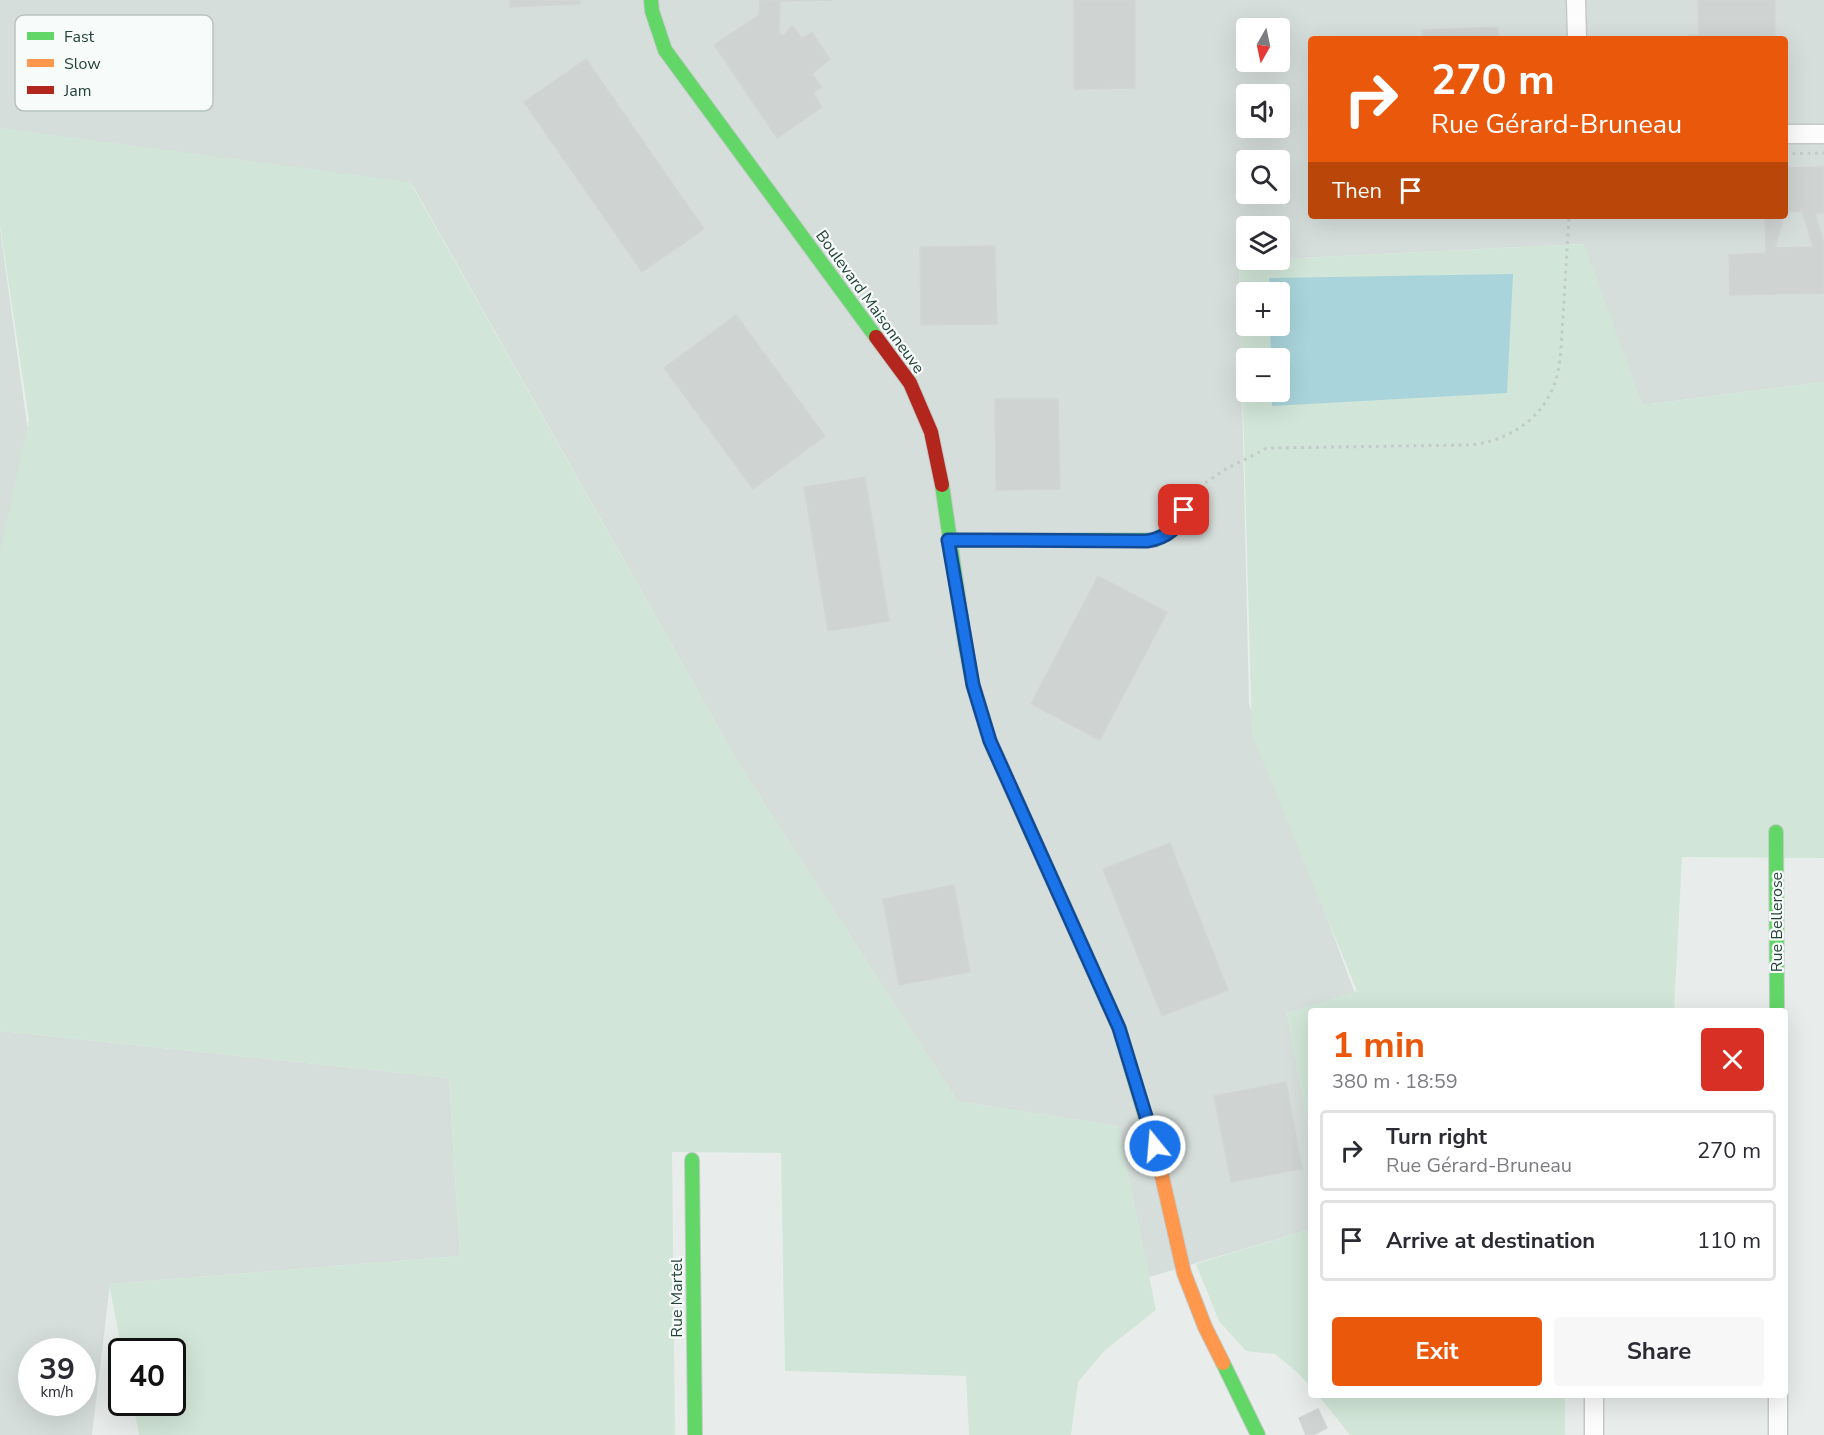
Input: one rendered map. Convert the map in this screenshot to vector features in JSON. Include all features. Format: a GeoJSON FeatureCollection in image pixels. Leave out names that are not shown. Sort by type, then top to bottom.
{"type":"FeatureCollection","features":[{"type":"Feature","properties":{"kind":"street","name":"Boulevard Maisonneuve"},"geometry":{"type":"LineString","coordinates":[[651,0],[652,11],[665,50],[910,383],[931,432],[942,487],[948,540],[973,685],[990,741],[1119,1028],[1155,1146],[1184,1273],[1205,1327],[1258,1435]]}},
{"type":"Feature","properties":{"kind":"street"},"geometry":{"type":"LineString","coordinates":[[1576,0],[1577,36]]}},
{"type":"Feature","properties":{"kind":"street"},"geometry":{"type":"LineString","coordinates":[[1788,134],[1824,134]]}},
{"type":"Feature","properties":{"kind":"street"},"geometry":{"type":"LineString","coordinates":[[948,540],[1155,540],[1168,534],[1178,525],[1182,518],[1185,497]]}},
{"type":"Feature","properties":{"kind":"street","name":"Rue Bellerose"},"geometry":{"type":"LineString","coordinates":[[1776,832],[1777,1008]]}},
{"type":"Feature","properties":{"kind":"street","name":"Rue Martel"},"geometry":{"type":"LineString","coordinates":[[692,1160],[694,1435]]}},
{"type":"Feature","properties":{"kind":"street"},"geometry":{"type":"LineString","coordinates":[[1593,1435],[1594,1398]]}},
{"type":"Feature","properties":{"kind":"street"},"geometry":{"type":"LineString","coordinates":[[1778,1398],[1778,1435]]}},
{"type":"Feature","properties":{"kind":"path"},"geometry":{"type":"LineString","coordinates":[[1788,154],[1824,153]]}},
{"type":"Feature","properties":{"kind":"path"},"geometry":{"type":"LineString","coordinates":[[1185,497],[1226,469],[1267,448],[1468,445],[1497,441],[1510,435],[1539,409],[1555,384],[1561,349],[1569,219]]}},
{"type":"Feature","properties":{"kind":"shaded area"},"geometry":{"type":"Polygon","coordinates":[[[0,0],[1824,0],[1824,382],[1642,405],[1583,244],[1290,259],[1290,216],[1236,216],[1236,270],[1239,270],[1239,282],[1236,282],[1236,336],[1241,336],[1241,348],[1236,348],[1236,402],[1242,402],[1249,704],[1355,994],[1287,1013],[1308,1124],[1308,1230],[1149,1277],[1118,1126],[957,1101],[740,766],[413,186],[0,128],[0,0]]]}},
{"type":"Feature","properties":{"kind":"shaded area"},"geometry":{"type":"Polygon","coordinates":[[[0,228],[28,432],[0,559],[0,228]]]}},
{"type":"Feature","properties":{"kind":"shaded area"},"geometry":{"type":"Polygon","coordinates":[[[0,1031],[449,1078],[460,1256],[110,1284],[96,1401],[96,1338],[18,1338],[18,1416],[94,1416],[92,1435],[0,1435],[0,1031]]]}},
{"type":"Feature","properties":{"kind":"green space"},"geometry":{"type":"Polygon","coordinates":[[[0,128],[410,182],[740,766],[957,1101],[1118,1126],[1156,1310],[1104,1351],[1078,1382],[1071,1435],[969,1435],[966,1376],[785,1371],[781,1153],[672,1152],[675,1435],[139,1435],[135,1416],[186,1416],[186,1338],[119,1338],[109,1284],[460,1256],[449,1078],[0,1031],[0,553],[29,420],[0,225],[0,128]]]}},
{"type":"Feature","properties":{"kind":"green space"},"geometry":{"type":"Polygon","coordinates":[[[1584,244],[1642,405],[1824,382],[1824,858],[1682,857],[1674,1008],[1308,1008],[1308,1124],[1287,1013],[1357,991],[1252,734],[1243,402],[1290,402],[1290,348],[1241,348],[1241,336],[1290,336],[1290,282],[1240,282],[1239,270],[1290,270],[1290,258],[1584,244]]]}},
{"type":"Feature","properties":{"kind":"green space"},"geometry":{"type":"Polygon","coordinates":[[[1308,1230],[1308,1384],[1275,1354],[1246,1351],[1219,1321],[1196,1264],[1308,1230]]]}},
{"type":"Feature","properties":{"kind":"green space"},"geometry":{"type":"Polygon","coordinates":[[[1320,1398],[1565,1398],[1565,1435],[1350,1435],[1320,1398]]]}},
{"type":"Feature","properties":{"kind":"water"},"geometry":{"type":"Polygon","coordinates":[[[1513,274],[1507,393],[1272,406],[1272,402],[1290,402],[1290,348],[1271,348],[1270,336],[1290,336],[1290,282],[1269,282],[1269,278],[1513,274]]]}},
{"type":"Feature","properties":{"kind":"building"},"geometry":{"type":"Polygon","coordinates":[[[510,0],[580,0],[580,4],[510,7],[510,0]]]}},
{"type":"Feature","properties":{"kind":"building"},"geometry":{"type":"Polygon","coordinates":[[[760,0],[834,0],[780,1],[779,32],[783,37],[792,26],[802,38],[812,32],[830,59],[812,74],[822,87],[813,93],[822,107],[777,138],[714,45],[759,15],[760,0]]]}},
{"type":"Feature","properties":{"kind":"building"},"geometry":{"type":"Polygon","coordinates":[[[1074,0],[1135,0],[1135,88],[1074,89],[1074,0]]]}},
{"type":"Feature","properties":{"kind":"building"},"geometry":{"type":"Polygon","coordinates":[[[1698,0],[1775,0],[1775,36],[1688,36],[1699,35],[1698,0]]]}},
{"type":"Feature","properties":{"kind":"building"},"geometry":{"type":"Polygon","coordinates":[[[1498,27],[1499,36],[1422,36],[1422,30],[1498,27]]]}},
{"type":"Feature","properties":{"kind":"building"},"geometry":{"type":"Polygon","coordinates":[[[586,59],[704,229],[642,272],[524,102],[586,59]]]}},
{"type":"Feature","properties":{"kind":"building"},"geometry":{"type":"Polygon","coordinates":[[[1824,167],[1824,213],[1815,213],[1824,244],[1824,293],[1730,295],[1729,255],[1766,253],[1765,219],[1783,219],[1775,248],[1813,247],[1802,211],[1788,212],[1788,168],[1824,167]]]}},
{"type":"Feature","properties":{"kind":"building"},"geometry":{"type":"Polygon","coordinates":[[[995,246],[997,324],[921,325],[920,247],[995,246]]]}},
{"type":"Feature","properties":{"kind":"building"},"geometry":{"type":"Polygon","coordinates":[[[736,315],[825,436],[753,489],[664,368],[736,315]]]}},
{"type":"Feature","properties":{"kind":"building"},"geometry":{"type":"Polygon","coordinates":[[[995,399],[1058,399],[1060,489],[996,490],[995,399]]]}},
{"type":"Feature","properties":{"kind":"building"},"geometry":{"type":"Polygon","coordinates":[[[865,477],[889,621],[828,631],[804,487],[865,477]]]}},
{"type":"Feature","properties":{"kind":"building"},"geometry":{"type":"Polygon","coordinates":[[[1098,576],[1167,612],[1100,740],[1031,704],[1098,576]]]}},
{"type":"Feature","properties":{"kind":"building"},"geometry":{"type":"Polygon","coordinates":[[[1170,843],[1228,990],[1162,1016],[1103,869],[1170,843]]]}},
{"type":"Feature","properties":{"kind":"building"},"geometry":{"type":"Polygon","coordinates":[[[954,885],[970,972],[899,985],[883,899],[954,885]]]}},
{"type":"Feature","properties":{"kind":"building"},"geometry":{"type":"Polygon","coordinates":[[[1286,1082],[1302,1169],[1231,1182],[1214,1096],[1286,1082]]]}},
{"type":"Feature","properties":{"kind":"building"},"geometry":{"type":"Polygon","coordinates":[[[1318,1409],[1327,1428],[1313,1435],[1306,1435],[1299,1418],[1318,1409]]]}},
{"type":"Feature","properties":{"kind":"traffic: fast"},"geometry":{"type":"LineString","coordinates":[[651,0],[652,11],[665,50],[876,337]]}},
{"type":"Feature","properties":{"kind":"traffic: fast"},"geometry":{"type":"LineString","coordinates":[[942,485],[965,643],[973,685],[990,741],[1119,1028],[1158,1159]]}},
{"type":"Feature","properties":{"kind":"traffic: fast"},"geometry":{"type":"LineString","coordinates":[[948,540],[1155,540],[1176,523],[1185,497]]}},
{"type":"Feature","properties":{"kind":"traffic: fast"},"geometry":{"type":"LineString","coordinates":[[1776,832],[1777,1008]]}},
{"type":"Feature","properties":{"kind":"traffic: fast"},"geometry":{"type":"LineString","coordinates":[[692,1160],[695,1435]]}},
{"type":"Feature","properties":{"kind":"traffic: fast"},"geometry":{"type":"LineString","coordinates":[[1223,1363],[1258,1435]]}},
{"type":"Feature","properties":{"kind":"traffic: slow"},"geometry":{"type":"LineString","coordinates":[[1158,1159],[1184,1273],[1205,1327],[1223,1363]]}},
{"type":"Feature","properties":{"kind":"traffic: jam"},"geometry":{"type":"LineString","coordinates":[[876,337],[910,383],[931,432],[942,485]]}},
{"type":"Feature","properties":{"kind":"route"},"geometry":{"type":"LineString","coordinates":[[1155,1146],[1119,1028],[990,741],[973,685],[948,540],[1155,540],[1168,534],[1178,525],[1184,510]]}}]}
